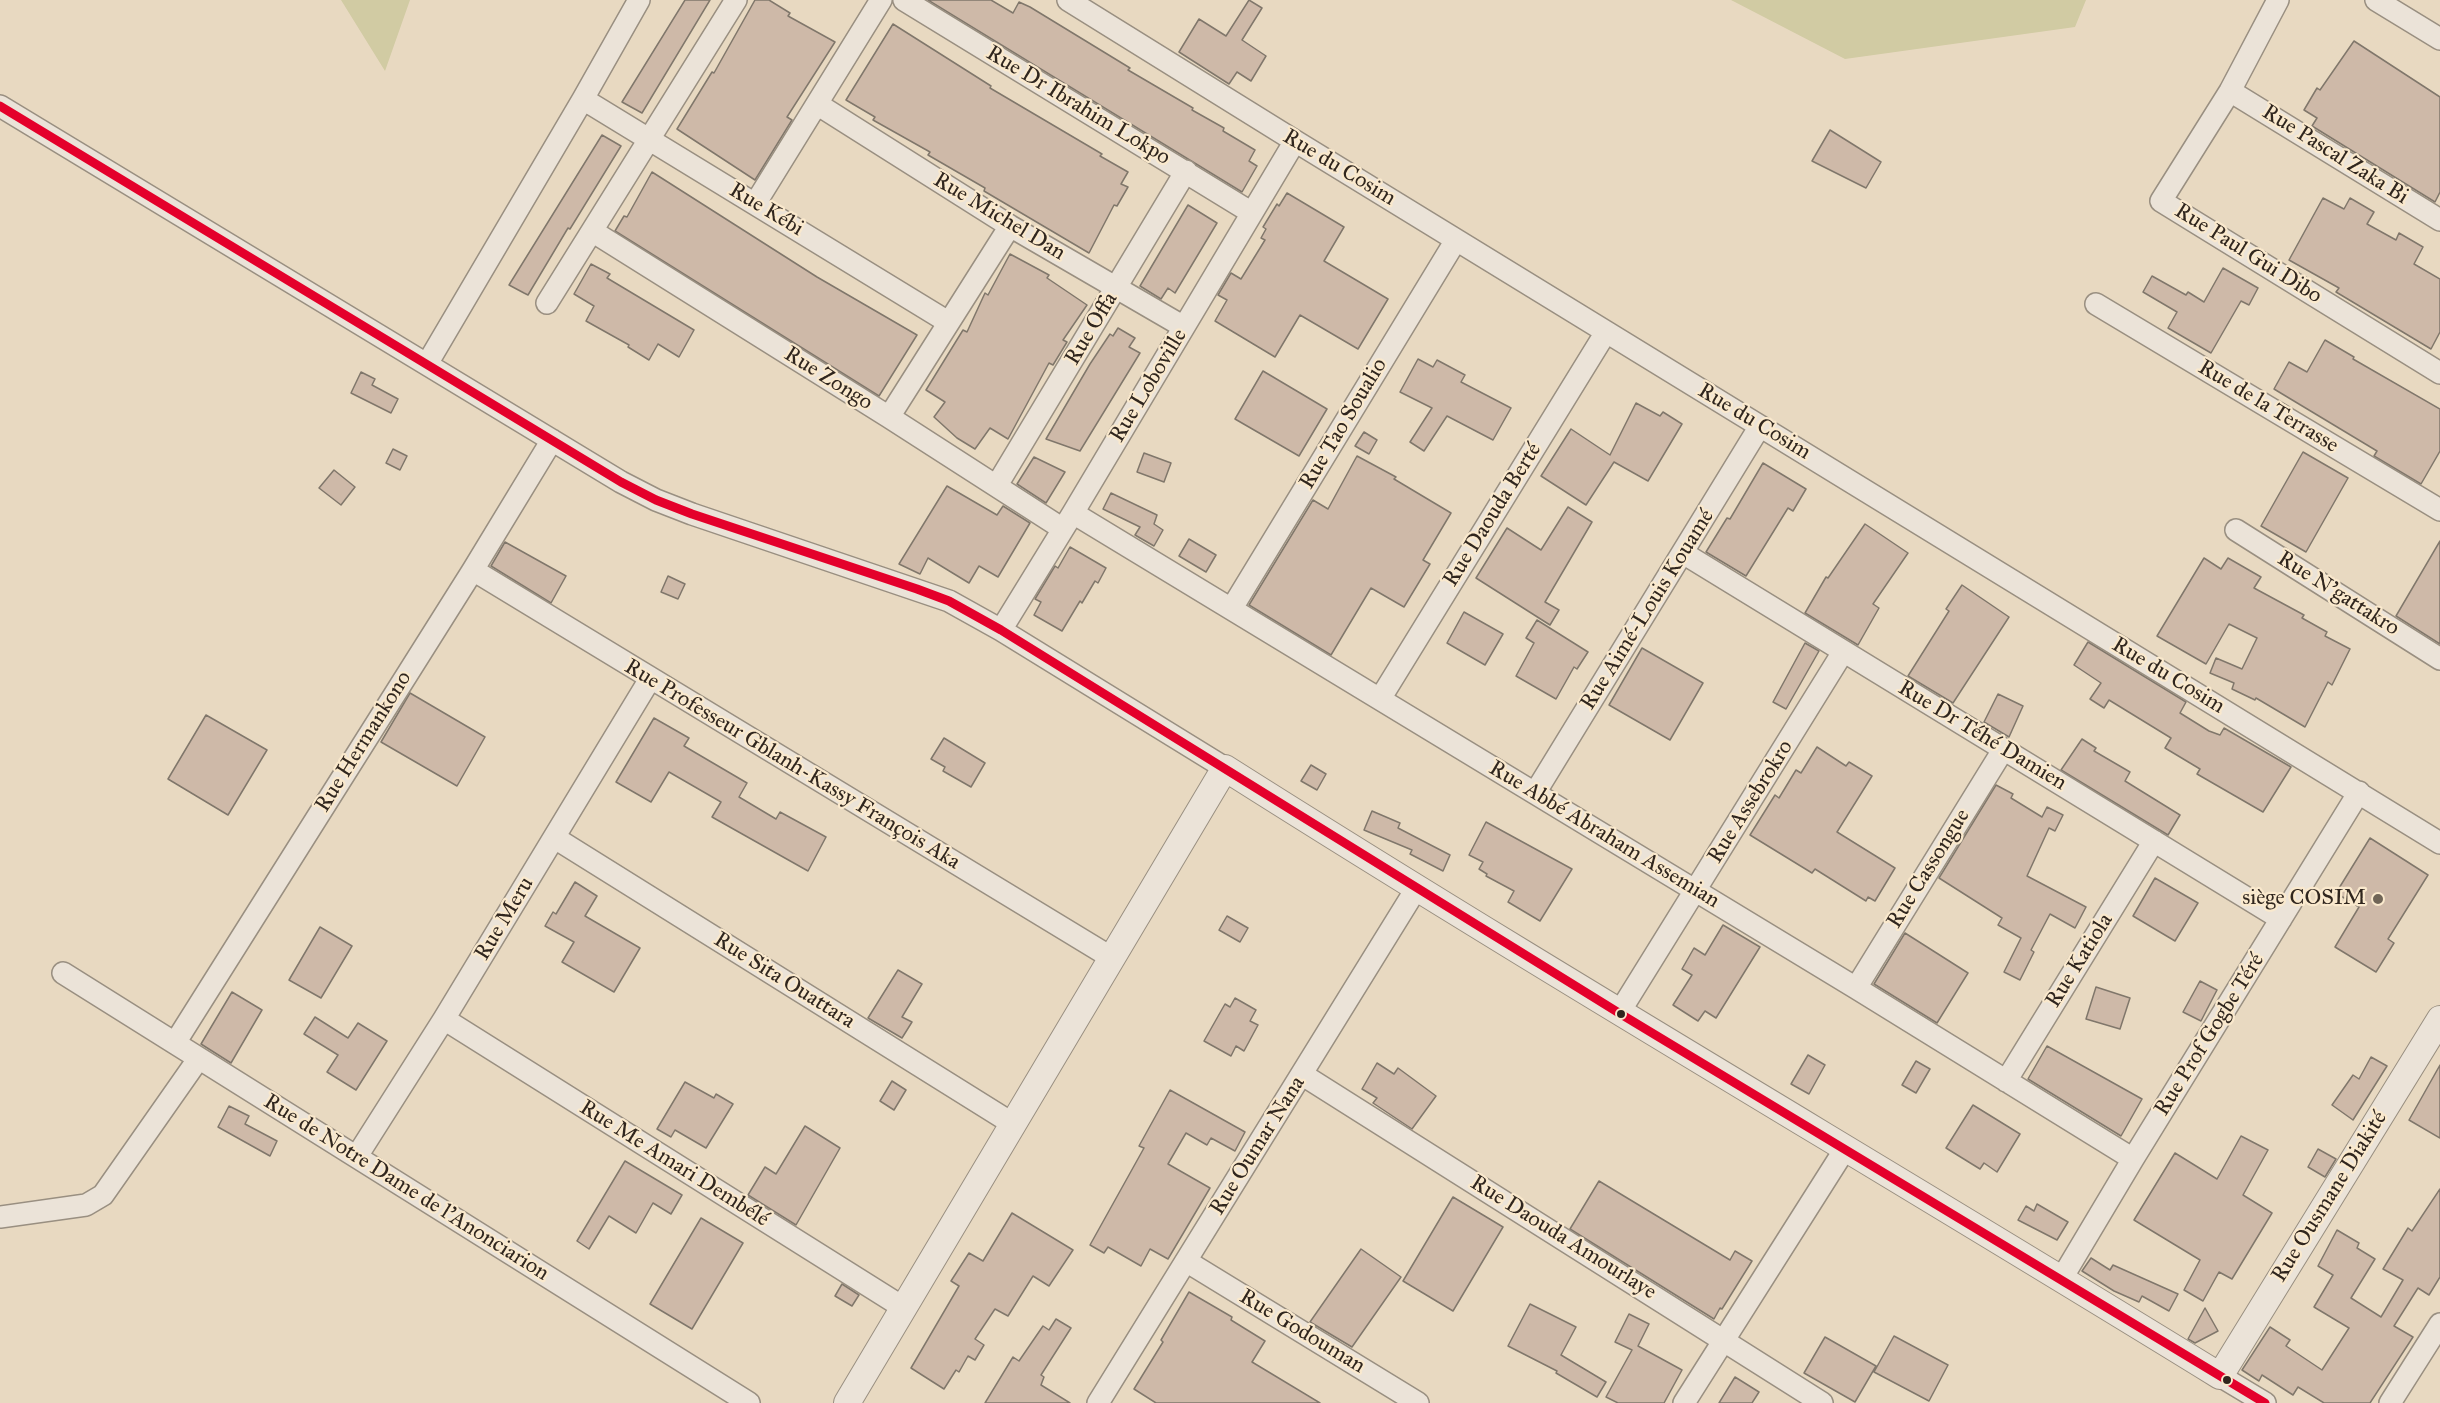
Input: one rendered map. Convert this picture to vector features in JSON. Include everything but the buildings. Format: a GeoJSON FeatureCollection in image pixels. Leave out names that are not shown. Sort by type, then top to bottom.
{"type":"FeatureCollection","features":[{"type":"Feature","properties":{"kind":"street"},"geometry":{"type":"LineString","coordinates":[[427,364],[584,99],[639,0]]}},
{"type":"Feature","properties":{"kind":"street"},"geometry":{"type":"LineString","coordinates":[[547,303],[736,0]]}},
{"type":"Feature","properties":{"kind":"street"},"geometry":{"type":"LineString","coordinates":[[755,204],[881,0]]}},
{"type":"Feature","properties":{"kind":"street","name":"Rue Dr Ibrahim Lokpo"},"geometry":{"type":"LineString","coordinates":[[904,0],[1252,213]]}},
{"type":"Feature","properties":{"kind":"street","name":"Rue du Cosim"},"geometry":{"type":"LineString","coordinates":[[1068,0],[2440,843]]}},
{"type":"Feature","properties":{"kind":"street","name":"Rue Paul Gui Dibo"},"geometry":{"type":"LineString","coordinates":[[2278,0],[2230,91],[2161,201],[2440,373]]}},
{"type":"Feature","properties":{"kind":"street"},"geometry":{"type":"LineString","coordinates":[[2376,0],[2440,39]]}},
{"type":"Feature","properties":{"kind":"street","name":"Rue Pascal Zaka Bi"},"geometry":{"type":"LineString","coordinates":[[2230,91],[2440,220]]}},
{"type":"Feature","properties":{"kind":"street","name":"Rue Kébi"},"geometry":{"type":"LineString","coordinates":[[584,99],[948,322]]}},
{"type":"Feature","properties":{"kind":"street","name":"Rue Michel Dan"},"geometry":{"type":"LineString","coordinates":[[817,104],[1010,226],[1184,327]]}},
{"type":"Feature","properties":{"kind":"street"},"geometry":{"type":"LineString","coordinates":[[0,106],[621,482],[656,500],[692,514],[917,589],[950,602],[1000,630],[1416,889],[2265,1403]]}},
{"type":"Feature","properties":{"kind":"street","name":"Rue Loboville"},"geometry":{"type":"LineString","coordinates":[[1000,630],[1068,521],[1295,141]]}},
{"type":"Feature","properties":{"kind":"street","name":"Rue Offa"},"geometry":{"type":"LineString","coordinates":[[997,485],[1186,171]]}},
{"type":"Feature","properties":{"kind":"street"},"geometry":{"type":"LineString","coordinates":[[889,417],[1010,226]]}},
{"type":"Feature","properties":{"kind":"street","name":"Rue Zongo"},"geometry":{"type":"LineString","coordinates":[[592,231],[997,485],[1068,521]]}},
{"type":"Feature","properties":{"kind":"street","name":"Rue Tao Soualio"},"geometry":{"type":"LineString","coordinates":[[1232,608],[1456,240]]}},
{"type":"Feature","properties":{"kind":"street","name":"Rue de la Terrasse"},"geometry":{"type":"LineString","coordinates":[[2096,304],[2440,510]]}},
{"type":"Feature","properties":{"kind":"street","name":"Rue Daouda Berté"},"geometry":{"type":"LineString","coordinates":[[1380,699],[1606,332]]}},
{"type":"Feature","properties":{"kind":"street","name":"Rue Aimé-Louis Kouamé"},"geometry":{"type":"LineString","coordinates":[[1535,793],[1760,426]]}},
{"type":"Feature","properties":{"kind":"street","name":"Rue Hermankono"},"geometry":{"type":"LineString","coordinates":[[175,1043],[552,440]]}},
{"type":"Feature","properties":{"kind":"street","name":"Rue Abbé Abraham Assemian"},"geometry":{"type":"LineString","coordinates":[[1068,521],[1232,608],[2133,1159]]}},
{"type":"Feature","properties":{"kind":"street","name":"Rue N'gattakro"},"geometry":{"type":"LineString","coordinates":[[2236,530],[2440,659]]}},
{"type":"Feature","properties":{"kind":"street","name":"Rue Dr Téhé Damien"},"geometry":{"type":"LineString","coordinates":[[1683,553],[2281,919]]}},
{"type":"Feature","properties":{"kind":"street","name":"Rue Professeur Gblanh-Kassy François Aka"},"geometry":{"type":"LineString","coordinates":[[472,570],[1112,958]]}},
{"type":"Feature","properties":{"kind":"street","name":"Rue Assebrokro"},"geometry":{"type":"LineString","coordinates":[[1619,1013],[1844,652]]}},
{"type":"Feature","properties":{"kind":"street","name":"Rue Meru"},"geometry":{"type":"LineString","coordinates":[[357,1156],[444,1019],[650,679]]}},
{"type":"Feature","properties":{"kind":"street","name":"Rue Cassongue"},"geometry":{"type":"LineString","coordinates":[[1856,988],[2003,750]]}},
{"type":"Feature","properties":{"kind":"street"},"geometry":{"type":"LineString","coordinates":[[847,1403],[1225,768]]}},
{"type":"Feature","properties":{"kind":"street","name":"Rue Prof Gogbe Téré"},"geometry":{"type":"LineString","coordinates":[[2062,1278],[2360,792]]}},
{"type":"Feature","properties":{"kind":"street","name":"Rue Sita Ouattara"},"geometry":{"type":"LineString","coordinates":[[555,838],[1013,1124]]}},
{"type":"Feature","properties":{"kind":"street","name":"Rue Katiola"},"geometry":{"type":"LineString","coordinates":[[2006,1081],[2154,841]]}},
{"type":"Feature","properties":{"kind":"street","name":"Rue Oumar Nana"},"geometry":{"type":"LineString","coordinates":[[1098,1403],[1416,889]]}},
{"type":"Feature","properties":{"kind":"street","name":"Rue de Notre Dame de l'Anonciarion"},"geometry":{"type":"LineString","coordinates":[[63,973],[749,1403]]}},
{"type":"Feature","properties":{"kind":"street","name":"Rue Me Amari Dembélé"},"geometry":{"type":"LineString","coordinates":[[444,1019],[904,1308]]}},
{"type":"Feature","properties":{"kind":"street","name":"Rue Ousmane Diakité"},"geometry":{"type":"LineString","coordinates":[[2220,1376],[2433,1045],[2440,1019]]}},
{"type":"Feature","properties":{"kind":"street"},"geometry":{"type":"LineString","coordinates":[[0,1217],[86,1205],[103,1195],[199,1058]]}},
{"type":"Feature","properties":{"kind":"street","name":"Rue Daouda Amourlaye"},"geometry":{"type":"LineString","coordinates":[[1303,1075],[1822,1403]]}},
{"type":"Feature","properties":{"kind":"street"},"geometry":{"type":"LineString","coordinates":[[1684,1403],[1845,1149]]}},
{"type":"Feature","properties":{"kind":"street","name":"Rue Godouman"},"geometry":{"type":"LineString","coordinates":[[1185,1261],[1418,1403]]}},
{"type":"Feature","properties":{"kind":"street"},"geometry":{"type":"LineString","coordinates":[[2390,1403],[2434,1347],[2440,1324]]}},
{"type":"Feature","properties":{"kind":"shaded area"},"geometry":{"type":"Polygon","coordinates":[[[341,0],[410,0],[385,71],[341,0]]]}},
{"type":"Feature","properties":{"kind":"shaded area"},"geometry":{"type":"Polygon","coordinates":[[[1731,0],[2086,0],[2075,27],[1845,59],[1731,0]]]}},
{"type":"Feature","properties":{"kind":"transit line"},"geometry":{"type":"LineString","coordinates":[[0,106],[621,482],[656,500],[692,514],[949,601],[1001,630],[1619,1013],[2265,1403]]}},
{"type":"Feature","properties":{"kind":"place","name":"siège COSIM"},"geometry":{"type":"Point","coordinates":[2378,899]}}]}
